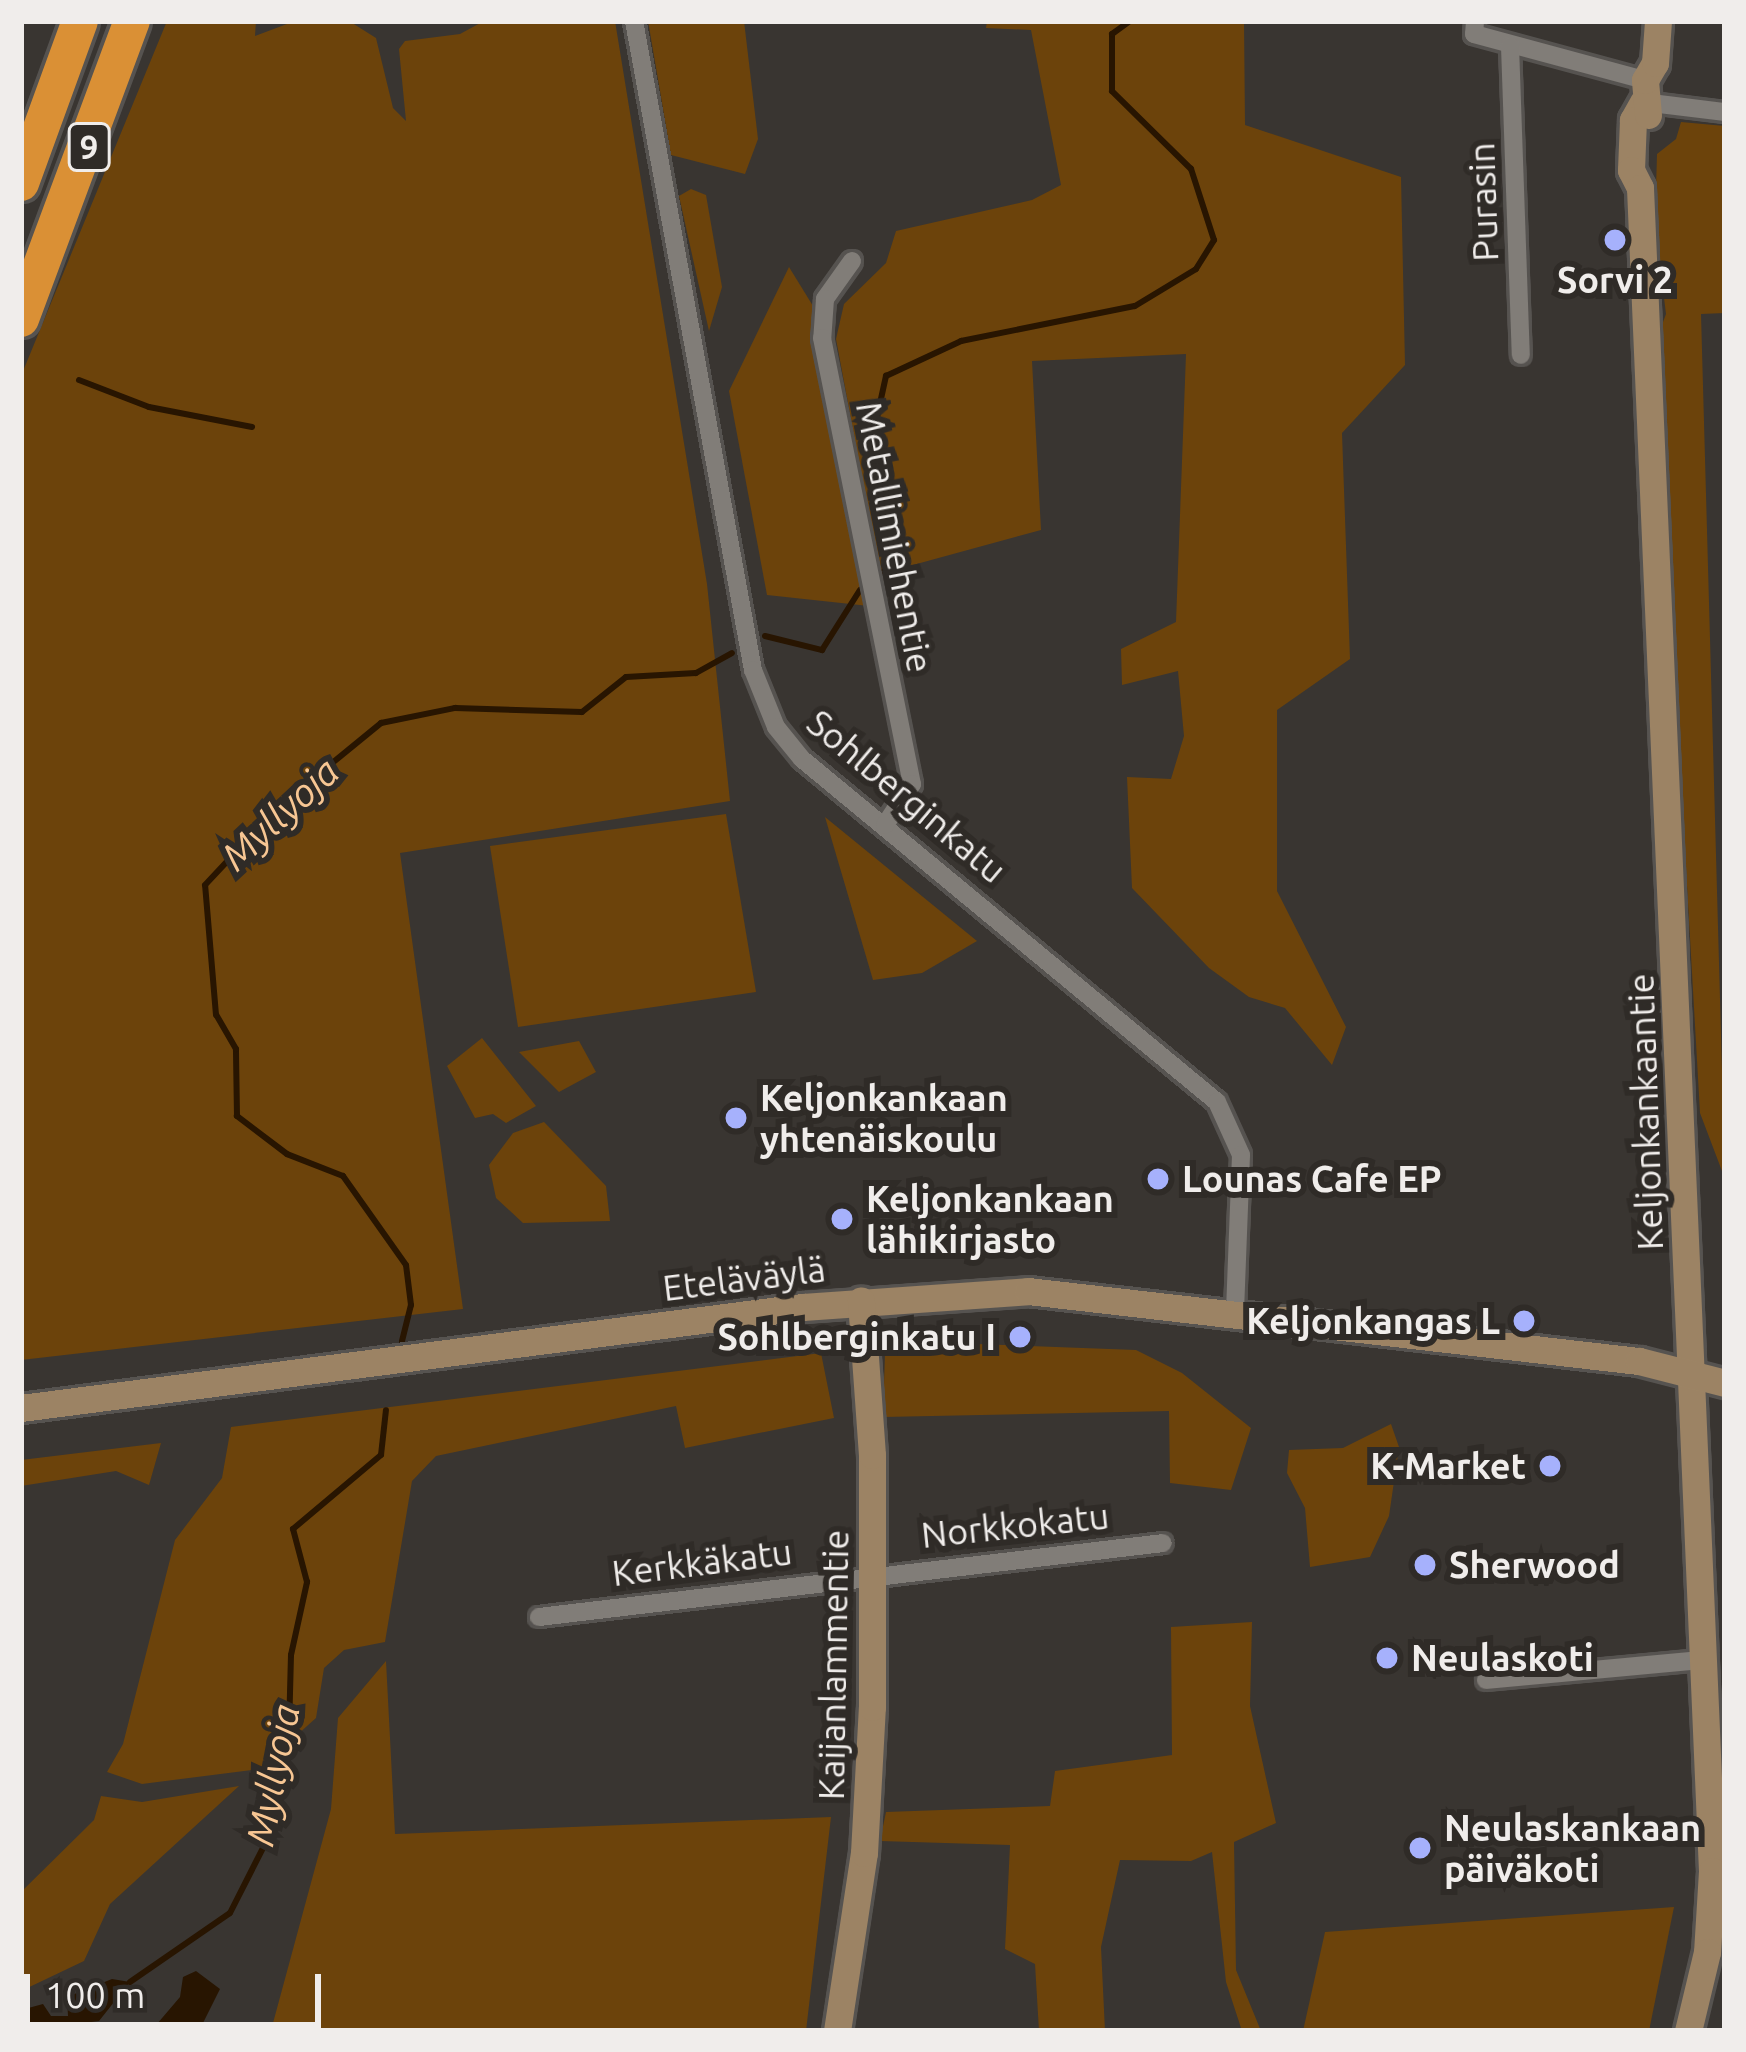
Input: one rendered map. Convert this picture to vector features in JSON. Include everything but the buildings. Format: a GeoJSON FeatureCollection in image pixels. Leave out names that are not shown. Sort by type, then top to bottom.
{"type":"FeatureCollection","features":[{"type":"Feature","properties":{"kind":"highway","name":"9"},"geometry":{"type":"LineString","coordinates":[[21,183],[80,21]]}},
{"type":"Feature","properties":{"kind":"highway","name":"9"},"geometry":{"type":"LineString","coordinates":[[21,320],[45,273],[132,21]]}},
{"type":"Feature","properties":{"kind":"highway"},"geometry":{"type":"LineString","coordinates":[[21,332],[45,273]]}},
{"type":"Feature","properties":{"kind":"main road","name":"Keljonkankaantie"},"geometry":{"type":"LineString","coordinates":[[1640,21],[1636,62],[1651,121],[1640,188],[1703,1660],[1718,1900],[1688,2031]]}},
{"type":"Feature","properties":{"kind":"main road","name":"Keljonkankaantie"},"geometry":{"type":"LineString","coordinates":[[1644,91],[1658,21]]}},
{"type":"Feature","properties":{"kind":"main road","name":"Eteläväylä"},"geometry":{"type":"LineString","coordinates":[[21,1408],[861,1300],[1028,1291],[1235,1312],[1692,1373],[1725,1383]]}},
{"type":"Feature","properties":{"kind":"main road","name":"Kaijanlammentie"},"geometry":{"type":"LineString","coordinates":[[837,2031],[863,1853],[874,1573],[861,1300]]}},
{"type":"Feature","properties":{"kind":"street","name":"Sohlberginkatu"},"geometry":{"type":"LineString","coordinates":[[634,21],[753,670],[776,727],[802,759],[1217,1102],[1241,1155],[1235,1312]]}},
{"type":"Feature","properties":{"kind":"street"},"geometry":{"type":"LineString","coordinates":[[1474,28],[1510,46],[1644,91],[1725,112]]}},
{"type":"Feature","properties":{"kind":"street","name":"Purasin"},"geometry":{"type":"LineString","coordinates":[[1510,46],[1521,356]]}},
{"type":"Feature","properties":{"kind":"street","name":"Metallimiehentie"},"geometry":{"type":"LineString","coordinates":[[852,261],[825,299],[822,341],[912,784],[885,825]]}},
{"type":"Feature","properties":{"kind":"street","name":"Norkkokatu"},"geometry":{"type":"LineString","coordinates":[[874,1573],[1163,1544]]}},
{"type":"Feature","properties":{"kind":"street","name":"Kerkkäkatu"},"geometry":{"type":"LineString","coordinates":[[539,1617],[874,1573]]}},
{"type":"Feature","properties":{"kind":"street"},"geometry":{"type":"LineString","coordinates":[[1486,1680],[1703,1660]]}},
{"type":"Feature","properties":{"kind":"shaded area"},"geometry":{"type":"Polygon","coordinates":[[[167,21],[256,21],[255,36],[295,21],[349,21],[376,38],[393,108],[406,121],[399,49],[405,41],[460,34],[484,21],[615,21],[707,584],[730,801],[400,853],[463,1309],[21,1360],[21,376],[167,21]]]}},
{"type":"Feature","properties":{"kind":"shaded area"},"geometry":{"type":"Polygon","coordinates":[[[648,21],[744,21],[758,139],[745,174],[671,155],[648,21]]]}},
{"type":"Feature","properties":{"kind":"shaded area"},"geometry":{"type":"Polygon","coordinates":[[[987,21],[1244,21],[1245,125],[1401,177],[1405,365],[1342,433],[1350,659],[1277,710],[1277,891],[1346,1027],[1332,1065],[1285,1008],[1249,997],[1209,968],[1132,888],[1127,777],[1171,779],[1184,736],[1178,671],[1122,685],[1121,649],[1176,622],[1186,354],[1032,361],[1041,530],[880,574],[836,339],[844,304],[886,263],[896,231],[1032,200],[1061,185],[1031,30],[986,28],[987,21]]]}},
{"type":"Feature","properties":{"kind":"shaded area"},"geometry":{"type":"Polygon","coordinates":[[[1681,122],[1725,126],[1725,313],[1701,314],[1725,1179],[1700,1113],[1656,341],[1666,314],[1655,225],[1657,154],[1676,139],[1681,122]]]}},
{"type":"Feature","properties":{"kind":"shaded area"},"geometry":{"type":"Polygon","coordinates":[[[691,189],[706,195],[722,287],[709,331],[679,196],[691,189]]]}},
{"type":"Feature","properties":{"kind":"shaded area"},"geometry":{"type":"Polygon","coordinates":[[[789,267],[813,306],[869,606],[767,595],[729,391],[789,267]]]}},
{"type":"Feature","properties":{"kind":"shaded area"},"geometry":{"type":"Polygon","coordinates":[[[726,814],[756,992],[518,1027],[490,846],[726,814]]]}},
{"type":"Feature","properties":{"kind":"shaded area"},"geometry":{"type":"Polygon","coordinates":[[[825,817],[977,941],[922,973],[873,980],[825,817]]]}},
{"type":"Feature","properties":{"kind":"shaded area"},"geometry":{"type":"Polygon","coordinates":[[[482,1038],[536,1106],[506,1123],[493,1114],[475,1118],[447,1066],[482,1038]]]}},
{"type":"Feature","properties":{"kind":"shaded area"},"geometry":{"type":"Polygon","coordinates":[[[579,1041],[596,1072],[559,1092],[519,1052],[579,1041]]]}},
{"type":"Feature","properties":{"kind":"shaded area"},"geometry":{"type":"Polygon","coordinates":[[[544,1122],[606,1186],[610,1221],[523,1223],[496,1198],[489,1165],[513,1133],[544,1122]]]}},
{"type":"Feature","properties":{"kind":"shaded area"},"geometry":{"type":"Polygon","coordinates":[[[949,1343],[1136,1350],[1182,1373],[1251,1428],[1231,1490],[1170,1483],[1169,1411],[883,1417],[885,1353],[949,1343]]]}},
{"type":"Feature","properties":{"kind":"shaded area"},"geometry":{"type":"Polygon","coordinates":[[[821,1353],[834,1418],[685,1448],[676,1406],[436,1456],[412,1481],[385,1642],[344,1650],[324,1668],[316,1718],[259,1769],[142,1784],[107,1772],[123,1744],[175,1540],[222,1478],[231,1427],[821,1353]]]}},
{"type":"Feature","properties":{"kind":"shaded area"},"geometry":{"type":"Polygon","coordinates":[[[1391,1424],[1399,1447],[1389,1516],[1370,1557],[1310,1567],[1305,1508],[1287,1473],[1289,1450],[1343,1448],[1391,1424]]]}},
{"type":"Feature","properties":{"kind":"shaded area"},"geometry":{"type":"Polygon","coordinates":[[[161,1443],[149,1485],[116,1471],[21,1486],[21,1460],[161,1443]]]}},
{"type":"Feature","properties":{"kind":"shaded area"},"geometry":{"type":"Polygon","coordinates":[[[1252,1622],[1250,1706],[1276,1823],[1234,1842],[1236,1970],[1261,2031],[1242,2031],[1226,1982],[1212,1852],[1191,1861],[1120,1860],[1101,1947],[1105,2031],[1039,2031],[1035,1964],[1005,1949],[1010,1845],[880,1841],[886,1812],[1050,1806],[1055,1771],[1172,1755],[1171,1627],[1252,1622]]]}},
{"type":"Feature","properties":{"kind":"shaded area"},"geometry":{"type":"Polygon","coordinates":[[[386,1661],[395,1834],[831,1817],[806,2031],[280,2031],[273,2023],[331,1809],[338,1718],[386,1661]]]}},
{"type":"Feature","properties":{"kind":"shaded area"},"geometry":{"type":"Polygon","coordinates":[[[239,1786],[110,1904],[84,1961],[21,1991],[21,1892],[94,1820],[101,1796],[142,1802],[239,1786]]]}},
{"type":"Feature","properties":{"kind":"shaded area"},"geometry":{"type":"Polygon","coordinates":[[[1674,1907],[1649,2031],[1303,2031],[1325,1932],[1674,1907]]]}},
{"type":"Feature","properties":{"kind":"shaded area"},"geometry":{"type":"Polygon","coordinates":[[[196,1971],[220,1989],[199,2031],[151,2031],[180,1997],[183,1977],[196,1971]]]}},
{"type":"Feature","properties":{"kind":"shaded area"},"geometry":{"type":"Polygon","coordinates":[[[112,1979],[130,1982],[99,2021],[21,2031],[21,2010],[43,2004],[51,2016],[68,2016],[67,1997],[112,1979]]]}},
{"type":"Feature","properties":{"kind":"waterway","name":"Myllyoja"},"geometry":{"type":"LineString","coordinates":[[884,571],[904,555],[895,494],[872,440],[886,376],[961,341],[1135,306],[1196,269],[1214,240],[1191,169],[1112,91],[1112,34],[1130,21]]}},
{"type":"Feature","properties":{"kind":"waterway"},"geometry":{"type":"LineString","coordinates":[[79,380],[149,407],[252,427]]}},
{"type":"Feature","properties":{"kind":"waterway","name":"Myllyoja"},"geometry":{"type":"LineString","coordinates":[[765,636],[822,650],[860,590]]}},
{"type":"Feature","properties":{"kind":"waterway","name":"Myllyoja"},"geometry":{"type":"LineString","coordinates":[[402,1341],[411,1305],[406,1265],[343,1176],[287,1154],[237,1116],[236,1049],[216,1015],[205,885],[276,809],[381,723],[455,708],[582,712],[626,677],[696,673],[732,653]]}},
{"type":"Feature","properties":{"kind":"waterway","name":"Myllyoja"},"geometry":{"type":"LineString","coordinates":[[130,1982],[230,1913],[265,1844],[268,1799],[289,1731],[291,1655],[307,1582],[293,1529],[381,1455],[386,1410]]}},
{"type":"Feature","properties":{"kind":"place","name":"Sorvi 2"},"geometry":{"type":"Point","coordinates":[1615,240]}},
{"type":"Feature","properties":{"kind":"place","name":"Keljonkankaan yhtenäiskoulu"},"geometry":{"type":"Point","coordinates":[736,1118]}},
{"type":"Feature","properties":{"kind":"place","name":"Lounas Cafe EP"},"geometry":{"type":"Point","coordinates":[1158,1179]}},
{"type":"Feature","properties":{"kind":"place","name":"Keljonkankaan lähikirjasto"},"geometry":{"type":"Point","coordinates":[842,1219]}},
{"type":"Feature","properties":{"kind":"place","name":"Keljonkangas L"},"geometry":{"type":"Point","coordinates":[1524,1321]}},
{"type":"Feature","properties":{"kind":"place","name":"Sohlberginkatu I"},"geometry":{"type":"Point","coordinates":[1020,1337]}},
{"type":"Feature","properties":{"kind":"place","name":"K-Market"},"geometry":{"type":"Point","coordinates":[1550,1466]}},
{"type":"Feature","properties":{"kind":"place","name":"Sherwood"},"geometry":{"type":"Point","coordinates":[1425,1565]}},
{"type":"Feature","properties":{"kind":"place","name":"Neulaskoti"},"geometry":{"type":"Point","coordinates":[1387,1658]}},
{"type":"Feature","properties":{"kind":"place","name":"Neulaskankaan päiväkoti"},"geometry":{"type":"Point","coordinates":[1420,1848]}}]}
